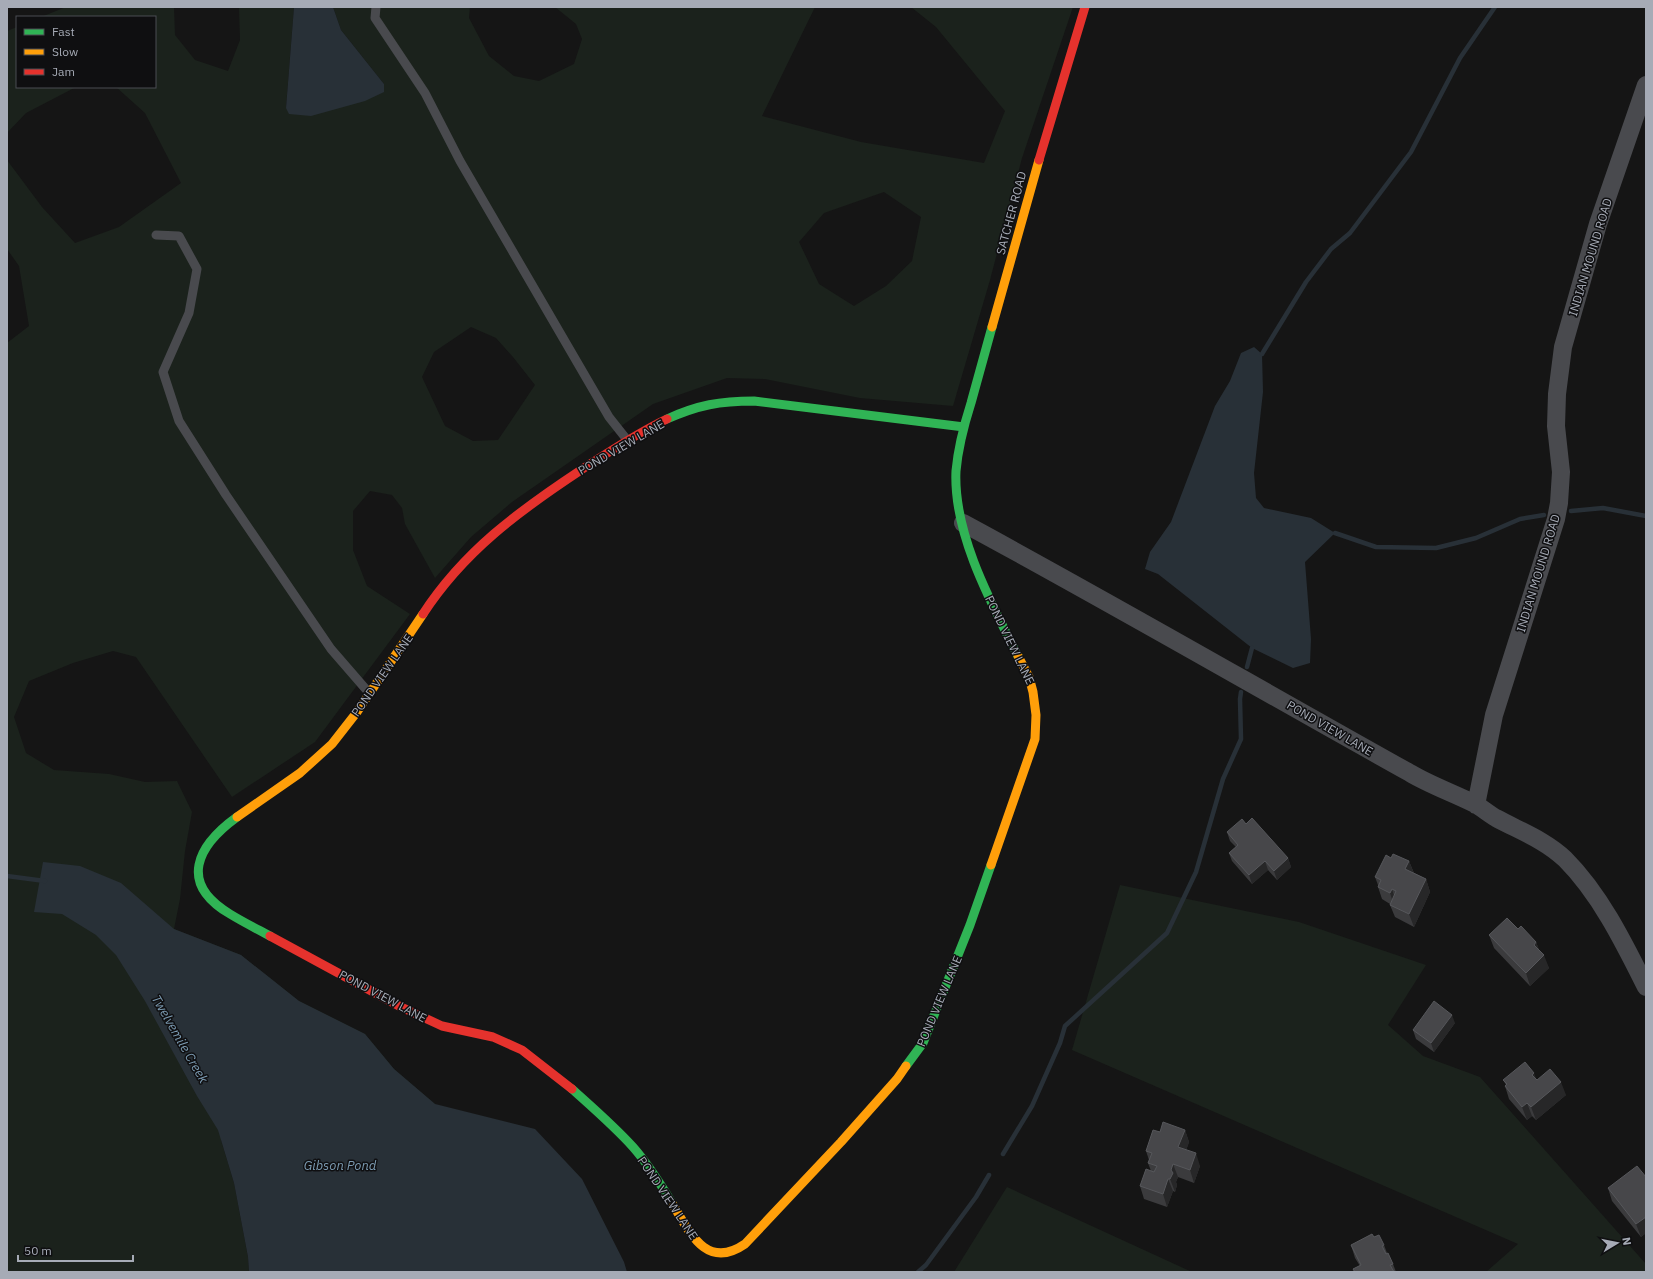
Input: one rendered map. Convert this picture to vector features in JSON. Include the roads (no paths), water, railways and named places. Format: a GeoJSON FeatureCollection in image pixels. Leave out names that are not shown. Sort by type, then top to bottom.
{"type":"FeatureCollection","features":[{"type":"Feature","properties":{"kind":"street","name":"SATCHER ROAD"},"geometry":{"type":"LineString","coordinates":[[964,427],[1049,123],[1085,7]]}},
{"type":"Feature","properties":{"kind":"street","name":"INDIAN MOUND ROAD"},"geometry":{"type":"LineString","coordinates":[[1476,805],[1494,715],[1552,534],[1559,503],[1561,472],[1556,426],[1557,389],[1563,347],[1598,224],[1646,85]]}},
{"type":"Feature","properties":{"kind":"street","name":"POND VIEW LANE"},"geometry":{"type":"LineString","coordinates":[[738,401],[754,401],[964,427],[958,452],[956,477],[958,501],[977,573],[1029,677],[1034,692],[1037,707],[1035,739],[970,925],[923,1043],[897,1079],[841,1142],[738,1250],[722,1254],[713,1252],[696,1240],[653,1172],[619,1132],[572,1089],[522,1050],[493,1037],[442,1026],[399,1006],[229,914],[205,894],[198,874],[199,863],[210,842],[235,819],[291,780],[326,750],[347,726],[439,591],[459,566],[505,523],[556,486],[628,441],[677,415],[707,404],[738,401]]}},
{"type":"Feature","properties":{"kind":"street","name":"POND VIEW LANE"},"geometry":{"type":"LineString","coordinates":[[963,522],[1413,775],[1476,805],[1495,817],[1542,841],[1564,859],[1584,883],[1611,922],[1627,949],[1646,988]]}},
{"type":"Feature","properties":{"kind":"lane"},"geometry":{"type":"LineString","coordinates":[[376,7],[375,18],[425,93],[460,161],[609,417],[628,441]]}},
{"type":"Feature","properties":{"kind":"lane"},"geometry":{"type":"LineString","coordinates":[[156,235],[179,236],[197,269],[189,313],[163,372],[179,421],[226,495],[332,649],[370,694]]}},
{"type":"Feature","properties":{"kind":"water"},"geometry":{"type":"Polygon","coordinates":[[[294,7],[333,7],[341,30],[384,84],[384,92],[365,101],[311,116],[289,114],[286,108],[294,7]]]}},
{"type":"Feature","properties":{"kind":"water"},"geometry":{"type":"Polygon","coordinates":[[[1254,347],[1262,354],[1263,392],[1254,473],[1256,498],[1264,508],[1311,518],[1335,533],[1305,562],[1311,639],[1310,663],[1293,668],[1252,648],[1158,574],[1145,569],[1150,552],[1171,522],[1215,406],[1230,381],[1241,353],[1254,347]]]}},
{"type":"Feature","properties":{"kind":"water","name":"Gibson Pond"},"geometry":{"type":"Polygon","coordinates":[[[43,862],[80,866],[121,883],[174,929],[241,955],[299,1001],[365,1034],[394,1069],[435,1104],[535,1129],[582,1179],[624,1262],[627,1272],[249,1272],[248,1257],[234,1183],[218,1130],[197,1096],[145,1001],[116,955],[96,935],[62,914],[34,912],[43,862]]]}},
{"type":"Feature","properties":{"kind":"waterway"},"geometry":{"type":"LineString","coordinates":[[1262,354],[1306,282],[1331,249],[1350,233],[1411,152],[1460,58],[1495,7]]}},
{"type":"Feature","properties":{"kind":"waterway"},"geometry":{"type":"LineString","coordinates":[[1571,511],[1603,508],[1646,516]]}},
{"type":"Feature","properties":{"kind":"waterway"},"geometry":{"type":"LineString","coordinates":[[1335,533],[1376,547],[1436,548],[1476,538],[1520,519],[1544,515]]}},
{"type":"Feature","properties":{"kind":"waterway"},"geometry":{"type":"LineString","coordinates":[[1247,667],[1252,648]]}},
{"type":"Feature","properties":{"kind":"waterway"},"geometry":{"type":"LineString","coordinates":[[1003,1154],[1032,1106],[1060,1043],[1065,1026],[1167,933],[1196,872],[1223,779],[1241,739],[1241,692]]}},
{"type":"Feature","properties":{"kind":"waterway","name":"Twelvemile Creek"},"geometry":{"type":"LineString","coordinates":[[7,876],[45,881]]}},
{"type":"Feature","properties":{"kind":"waterway"},"geometry":{"type":"LineString","coordinates":[[918,1272],[926,1265],[976,1197],[989,1175]]}}]}
